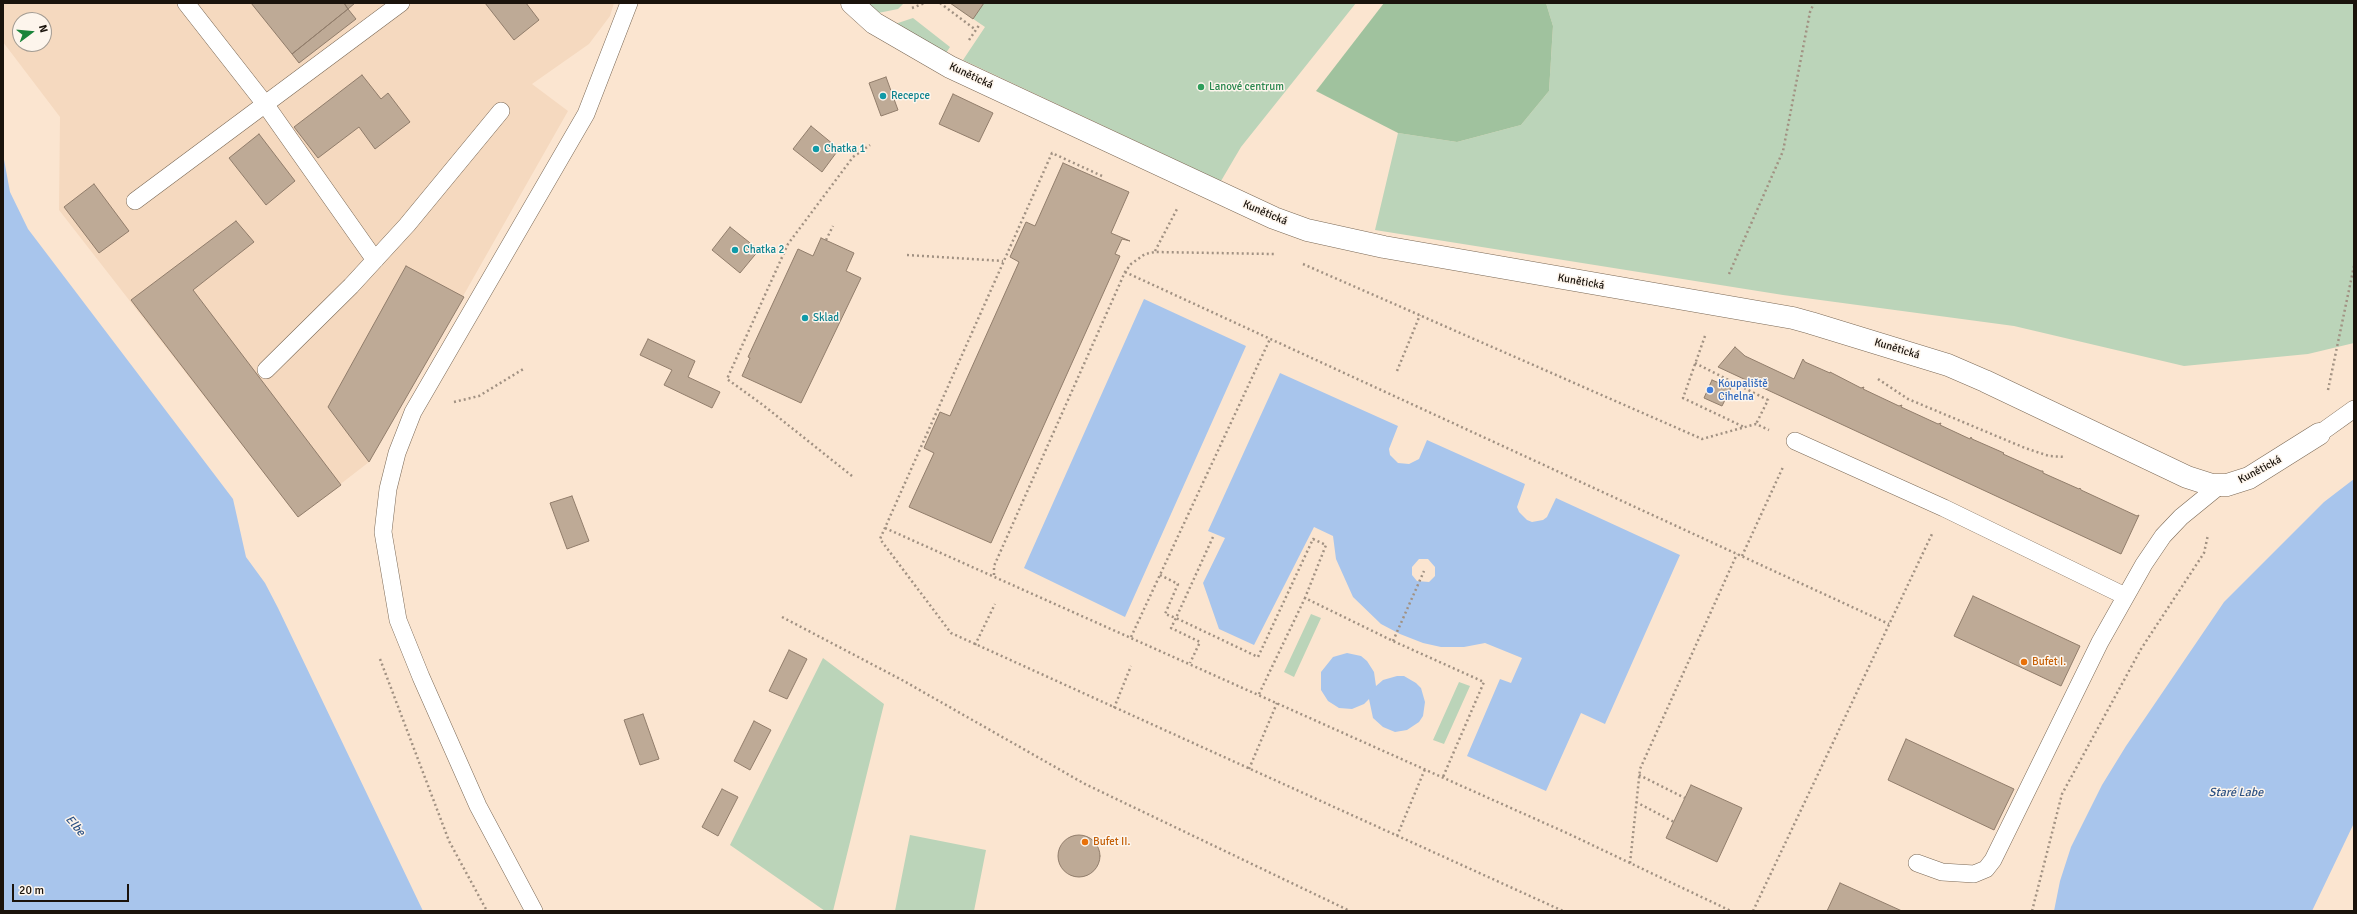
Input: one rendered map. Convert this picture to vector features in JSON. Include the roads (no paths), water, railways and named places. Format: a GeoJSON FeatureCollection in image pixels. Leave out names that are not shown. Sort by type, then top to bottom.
{"type":"FeatureCollection","features":[{"type":"Feature","properties":{"kind":"street","name":"Kunětická"},"geometry":{"type":"LineString","coordinates":[[852,3],[874,23],[950,67],[1274,218],[1307,230],[1384,247],[1715,306],[1793,318],[1948,365],[1985,381],[2186,477],[2219,486],[2239,482],[2249,478],[2319,434]]}},
{"type":"Feature","properties":{"kind":"lane"},"geometry":{"type":"LineString","coordinates":[[186,3],[265,104],[375,260]]}},
{"type":"Feature","properties":{"kind":"lane"},"geometry":{"type":"LineString","coordinates":[[135,201],[400,3]]}},
{"type":"Feature","properties":{"kind":"lane"},"geometry":{"type":"LineString","coordinates":[[534,911],[478,806],[421,677],[398,620],[383,532],[388,489],[396,453],[413,412],[586,114],[629,3]]}},
{"type":"Feature","properties":{"kind":"lane"},"geometry":{"type":"LineString","coordinates":[[266,370],[408,225],[501,111]]}},
{"type":"Feature","properties":{"kind":"lane"},"geometry":{"type":"LineString","coordinates":[[2319,434],[2354,409]]}},
{"type":"Feature","properties":{"kind":"lane"},"geometry":{"type":"LineString","coordinates":[[1796,441],[1944,508],[2125,596]]}},
{"type":"Feature","properties":{"kind":"lane"},"geometry":{"type":"LineString","coordinates":[[1917,863],[1942,872],[1974,874],[1986,869],[1994,860],[2100,642],[2125,596],[2164,536],[2180,518],[2219,486]]}},
{"type":"Feature","properties":{"kind":"water","name":"Elbe"},"geometry":{"type":"Polygon","coordinates":[[[3,154],[10,192],[28,229],[233,499],[246,557],[265,583],[278,608],[423,911],[3,911],[3,154]]]}},
{"type":"Feature","properties":{"kind":"water"},"geometry":{"type":"Polygon","coordinates":[[[1144,299],[1246,346],[1125,617],[1024,568],[1144,299]]]}},
{"type":"Feature","properties":{"kind":"water"},"geometry":{"type":"Polygon","coordinates":[[[1280,373],[1398,426],[1389,449],[1390,455],[1398,463],[1409,464],[1419,459],[1427,440],[1525,484],[1517,507],[1519,512],[1527,520],[1532,522],[1543,520],[1547,517],[1556,498],[1680,555],[1605,724],[1581,713],[1546,791],[1467,756],[1500,679],[1511,683],[1522,658],[1485,643],[1464,647],[1441,647],[1423,643],[1400,634],[1381,624],[1353,597],[1336,559],[1333,536],[1314,527],[1254,645],[1219,629],[1203,583],[1225,538],[1208,531],[1280,373]],[[1419,559],[1412,567],[1412,575],[1417,581],[1429,582],[1435,576],[1435,567],[1428,559],[1419,559]]]}},
{"type":"Feature","properties":{"kind":"water","name":"Staré Labe"},"geometry":{"type":"Polygon","coordinates":[[[2354,479],[2354,823],[2312,911],[2054,911],[2060,881],[2071,847],[2102,785],[2126,746],[2224,602],[2324,502],[2354,479]]]}},
{"type":"Feature","properties":{"kind":"water"},"geometry":{"type":"Polygon","coordinates":[[[1347,653],[1361,656],[1367,661],[1374,672],[1376,686],[1383,680],[1397,676],[1404,676],[1416,683],[1421,688],[1425,702],[1423,716],[1419,722],[1407,730],[1395,732],[1383,727],[1373,718],[1369,699],[1364,704],[1352,709],[1339,708],[1328,701],[1321,690],[1321,672],[1333,657],[1347,653]]]}},
{"type":"Feature","properties":{"kind":"place","name":"Lanové centrum"},"geometry":{"type":"Point","coordinates":[1201,87]}},
{"type":"Feature","properties":{"kind":"place","name":"Recepce"},"geometry":{"type":"Point","coordinates":[883,96]}},
{"type":"Feature","properties":{"kind":"place","name":"Chatka 1"},"geometry":{"type":"Point","coordinates":[816,149]}},
{"type":"Feature","properties":{"kind":"place","name":"Chatka 2"},"geometry":{"type":"Point","coordinates":[735,250]}},
{"type":"Feature","properties":{"kind":"place","name":"Sklad"},"geometry":{"type":"Point","coordinates":[805,318]}},
{"type":"Feature","properties":{"kind":"place","name":"Koupaliště Cihelna"},"geometry":{"type":"Point","coordinates":[1710,390]}},
{"type":"Feature","properties":{"kind":"place","name":"Bufet I."},"geometry":{"type":"Point","coordinates":[2024,662]}},
{"type":"Feature","properties":{"kind":"place","name":"Bufet II."},"geometry":{"type":"Point","coordinates":[1085,842]}}]}
